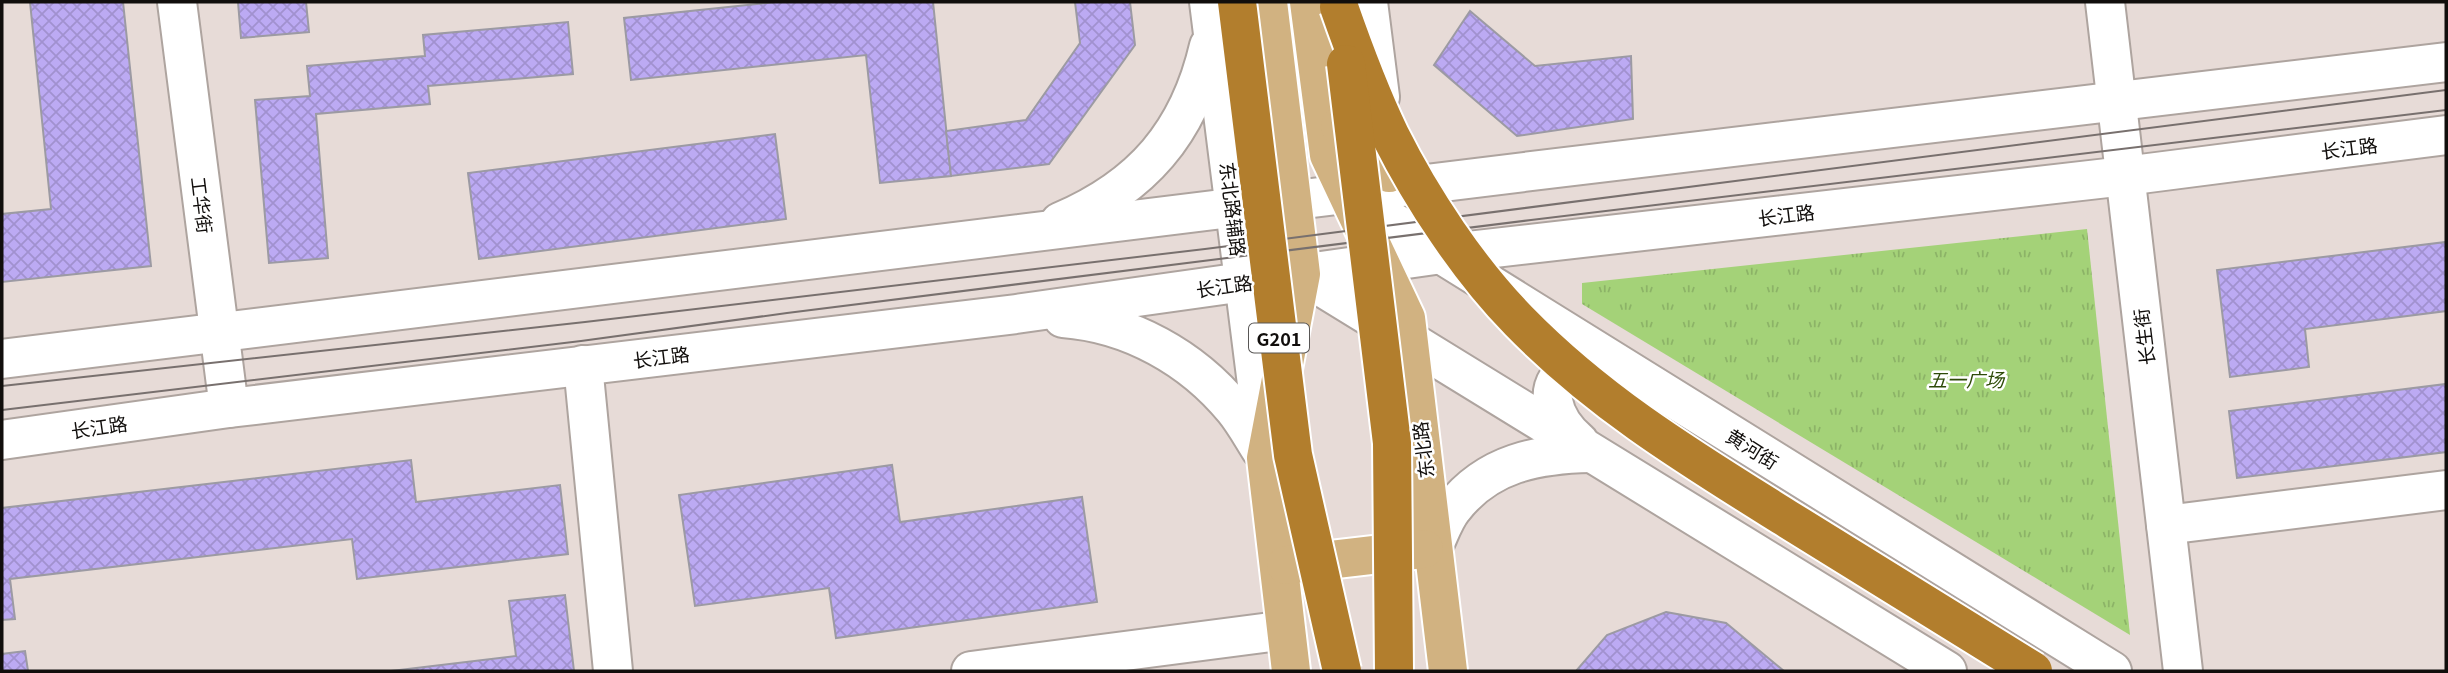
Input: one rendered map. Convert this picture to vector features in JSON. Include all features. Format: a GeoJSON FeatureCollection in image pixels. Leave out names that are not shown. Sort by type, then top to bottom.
{"type":"FeatureCollection","features":[{"type":"Feature","properties":{"kind":"highway","name":"G201"},"geometry":{"type":"LineString","coordinates":[[1237,2],[1293,455],[1342,671]]}},
{"type":"Feature","properties":{"kind":"highway","name":"东北路"},"geometry":{"type":"LineString","coordinates":[[1338,3],[1392,443],[1394,671]]}},
{"type":"Feature","properties":{"kind":"highway"},"geometry":{"type":"LineString","coordinates":[[1338,3],[1365,78],[1391,136],[1426,198],[1468,261],[1518,320],[1633,420],[2033,671]]}},
{"type":"Feature","properties":{"kind":"main road","name":"工华街"},"geometry":{"type":"LineString","coordinates":[[177,2],[229,408]]}},
{"type":"Feature","properties":{"kind":"main road"},"geometry":{"type":"LineString","coordinates":[[1268,2],[1301,274],[1266,458],[1291,671]]}},
{"type":"Feature","properties":{"kind":"main road","name":"长生街"},"geometry":{"type":"LineString","coordinates":[[2105,2],[2183,671]]}},
{"type":"Feature","properties":{"kind":"main road"},"geometry":{"type":"LineString","coordinates":[[1338,3],[1391,195],[1390,262]]}},
{"type":"Feature","properties":{"kind":"main road","name":"东北路"},"geometry":{"type":"LineString","coordinates":[[1338,3],[1322,108],[1329,155],[1346,195],[1390,262],[1408,330],[1448,671]]}},
{"type":"Feature","properties":{"kind":"main road"},"geometry":{"type":"LineString","coordinates":[[1032,234],[1080,213],[1118,190],[1150,163],[1178,127],[1201,81],[1211,16]]}},
{"type":"Feature","properties":{"kind":"main road","name":"东北路辅路"},"geometry":{"type":"LineString","coordinates":[[1211,16],[1266,458]]}},
{"type":"Feature","properties":{"kind":"main road"},"geometry":{"type":"LineString","coordinates":[[2,359],[1346,195],[1391,195],[2117,101],[2446,62]]}},
{"type":"Feature","properties":{"kind":"main road"},"geometry":{"type":"LineString","coordinates":[[1322,108],[1391,195]]}},
{"type":"Feature","properties":{"kind":"main road","name":"长江路"},"geometry":{"type":"LineString","coordinates":[[2,440],[229,408],[1016,314],[1442,254],[2125,176],[2446,135]]}},
{"type":"Feature","properties":{"kind":"main road","name":"黄河街"},"geometry":{"type":"LineString","coordinates":[[1391,195],[1442,254],[2112,671]]}},
{"type":"Feature","properties":{"kind":"main road"},"geometry":{"type":"LineString","coordinates":[[1301,274],[1408,330],[1591,453],[1947,671]]}},
{"type":"Feature","properties":{"kind":"main road"},"geometry":{"type":"LineString","coordinates":[[1016,314],[1070,318],[1119,328],[1157,344],[1200,374],[1235,410],[1266,458]]}},
{"type":"Feature","properties":{"kind":"main road"},"geometry":{"type":"LineString","coordinates":[[1591,453],[1572,436],[1555,410],[1552,397],[1556,380],[1579,362],[1593,361],[1637,375]]}},
{"type":"Feature","properties":{"kind":"main road"},"geometry":{"type":"LineString","coordinates":[[583,365],[613,671]]}},
{"type":"Feature","properties":{"kind":"main road"},"geometry":{"type":"LineString","coordinates":[[1278,566],[1433,547],[1451,510],[1478,481],[1517,462],[1558,454],[1591,453]]}},
{"type":"Feature","properties":{"kind":"main road"},"geometry":{"type":"LineString","coordinates":[[2166,525],[2446,490]]}},
{"type":"Feature","properties":{"kind":"main road"},"geometry":{"type":"LineString","coordinates":[[971,671],[1286,630]]}},
{"type":"Feature","properties":{"kind":"green space","name":"五一广场"},"geometry":{"type":"Polygon","coordinates":[[[2087,229],[2130,635],[1582,304],[1582,283],[2087,229]]]}},
{"type":"Feature","properties":{"kind":"building"},"geometry":{"type":"Polygon","coordinates":[[[30,2],[123,2],[151,266],[2,282],[2,214],[51,209],[30,2]]]}},
{"type":"Feature","properties":{"kind":"building"},"geometry":{"type":"Polygon","coordinates":[[[238,2],[306,2],[309,32],[241,38],[238,2]]]}},
{"type":"Feature","properties":{"kind":"building"},"geometry":{"type":"Polygon","coordinates":[[[775,2],[933,2],[951,176],[880,183],[866,55],[631,80],[624,18],[775,2]]]}},
{"type":"Feature","properties":{"kind":"building"},"geometry":{"type":"Polygon","coordinates":[[[1075,2],[1130,2],[1135,45],[1049,164],[951,176],[946,131],[1026,120],[1080,43],[1075,2]]]}},
{"type":"Feature","properties":{"kind":"building"},"geometry":{"type":"Polygon","coordinates":[[[1470,11],[1535,66],[1631,56],[1633,119],[1517,136],[1434,65],[1470,11]]]}},
{"type":"Feature","properties":{"kind":"building"},"geometry":{"type":"Polygon","coordinates":[[[568,22],[573,74],[428,86],[430,104],[316,114],[328,258],[269,263],[255,100],[310,96],[307,66],[425,56],[423,35],[568,22]]]}},
{"type":"Feature","properties":{"kind":"building"},"geometry":{"type":"Polygon","coordinates":[[[775,134],[786,219],[479,259],[468,173],[775,134]]]}},
{"type":"Feature","properties":{"kind":"building"},"geometry":{"type":"Polygon","coordinates":[[[2446,242],[2446,311],[2305,329],[2309,367],[2230,377],[2217,270],[2446,242]]]}},
{"type":"Feature","properties":{"kind":"building"},"geometry":{"type":"Polygon","coordinates":[[[2446,384],[2446,452],[2237,478],[2229,411],[2446,384]]]}},
{"type":"Feature","properties":{"kind":"building"},"geometry":{"type":"Polygon","coordinates":[[[411,460],[416,502],[560,485],[568,554],[357,579],[352,539],[10,579],[15,619],[2,620],[2,508],[411,460]]]}},
{"type":"Feature","properties":{"kind":"building"},"geometry":{"type":"Polygon","coordinates":[[[892,465],[900,522],[1082,497],[1097,602],[836,638],[829,588],[695,606],[679,495],[892,465]]]}},
{"type":"Feature","properties":{"kind":"building"},"geometry":{"type":"Polygon","coordinates":[[[565,595],[574,671],[391,671],[516,656],[509,601],[565,595]]]}},
{"type":"Feature","properties":{"kind":"building"},"geometry":{"type":"Polygon","coordinates":[[[1666,612],[1726,623],[1784,671],[1576,671],[1607,635],[1666,612]]]}},
{"type":"Feature","properties":{"kind":"building"},"geometry":{"type":"Polygon","coordinates":[[[25,651],[28,671],[2,671],[2,654],[25,651]]]}},
{"type":"Feature","properties":{"kind":"tram line"},"geometry":{"type":"LineString","coordinates":[[2,386],[585,322],[1205,249],[2446,90]]}},
{"type":"Feature","properties":{"kind":"tram line"},"geometry":{"type":"LineString","coordinates":[[2,410],[581,341],[1531,220],[2446,110]]}}]}
